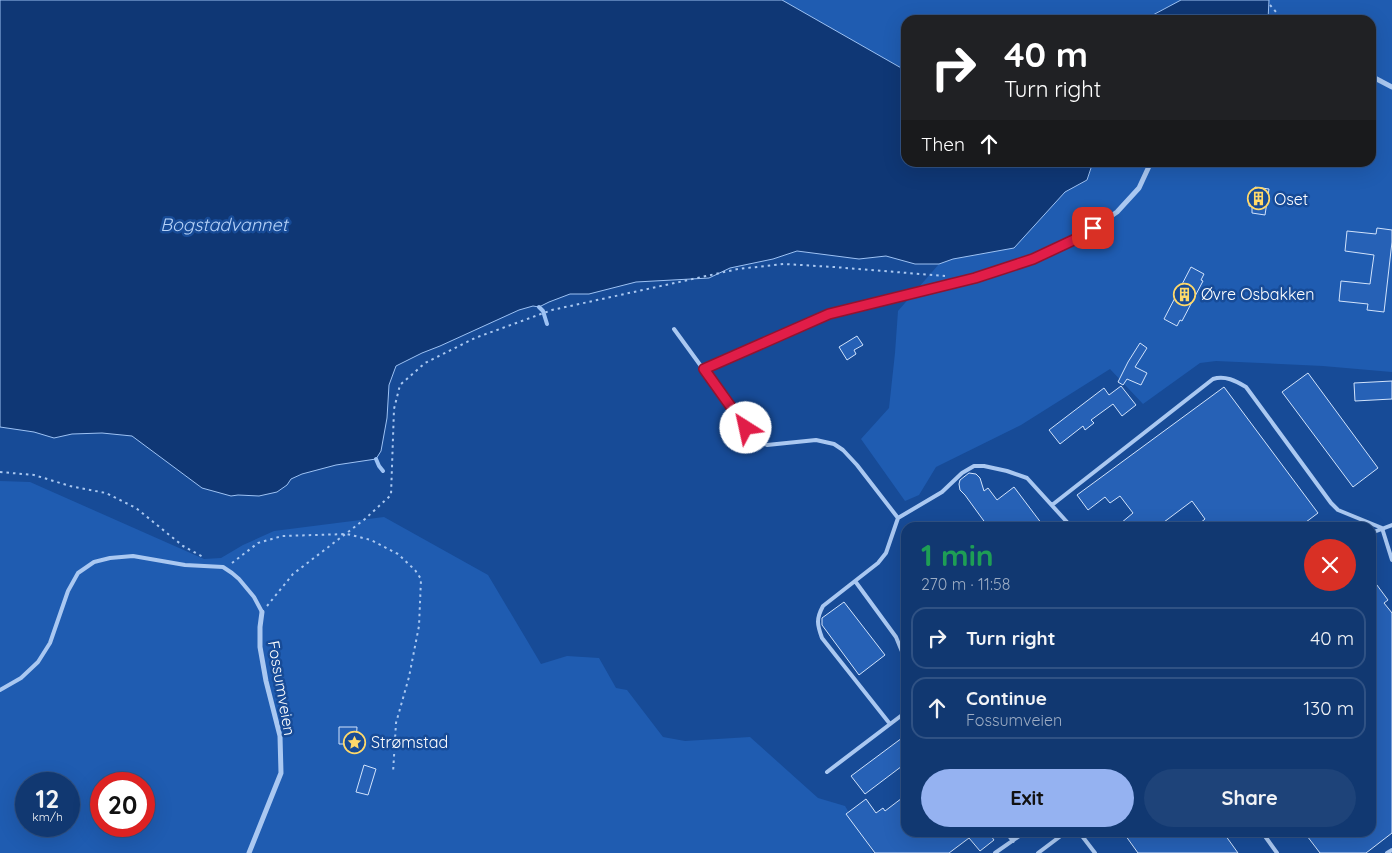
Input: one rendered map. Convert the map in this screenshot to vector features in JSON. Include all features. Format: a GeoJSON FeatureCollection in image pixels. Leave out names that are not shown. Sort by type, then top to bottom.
{"type":"FeatureCollection","features":[{"type":"Feature","properties":{"kind":"street"},"geometry":{"type":"LineString","coordinates":[[1376,79],[1392,87]]}},
{"type":"Feature","properties":{"kind":"street"},"geometry":{"type":"LineString","coordinates":[[704,369],[829,314],[975,278],[1033,259],[1080,237],[1117,212],[1139,188],[1149,167]]}},
{"type":"Feature","properties":{"kind":"street","name":"Fossumveien"},"geometry":{"type":"LineString","coordinates":[[249,853],[281,773],[280,736],[266,681],[260,647],[262,612]]}},
{"type":"Feature","properties":{"kind":"lane"},"geometry":{"type":"LineString","coordinates":[[674,329],[755,439],[768,445],[816,440],[834,444],[843,450],[857,465],[898,518]]}},
{"type":"Feature","properties":{"kind":"lane"},"geometry":{"type":"LineString","coordinates":[[1052,505],[1213,379],[1219,377],[1235,381],[1246,387],[1338,510],[1367,522]]}},
{"type":"Feature","properties":{"kind":"lane"},"geometry":{"type":"LineString","coordinates":[[890,724],[822,638],[817,625],[818,615],[823,606],[878,563],[886,553],[898,518],[942,492],[962,473],[974,466],[984,466],[1027,478],[1067,522]]}},
{"type":"Feature","properties":{"kind":"lane"},"geometry":{"type":"LineString","coordinates":[[1376,531],[1392,525]]}},
{"type":"Feature","properties":{"kind":"lane"},"geometry":{"type":"LineString","coordinates":[[1376,526],[1382,528]]}},
{"type":"Feature","properties":{"kind":"lane"},"geometry":{"type":"LineString","coordinates":[[1382,528],[1392,560]]}},
{"type":"Feature","properties":{"kind":"lane"},"geometry":{"type":"LineString","coordinates":[[0,690],[21,678],[38,662],[50,642],[68,590],[78,573],[94,562],[110,558],[134,556],[185,566],[223,567],[239,579],[262,612]]}},
{"type":"Feature","properties":{"kind":"lane"},"geometry":{"type":"LineString","coordinates":[[855,581],[896,637],[901,649]]}},
{"type":"Feature","properties":{"kind":"lane"},"geometry":{"type":"LineString","coordinates":[[827,772],[901,716]]}},
{"type":"Feature","properties":{"kind":"lane"},"geometry":{"type":"LineString","coordinates":[[1010,837],[1013,841]]}},
{"type":"Feature","properties":{"kind":"lane"},"geometry":{"type":"LineString","coordinates":[[995,853],[1018,837]]}},
{"type":"Feature","properties":{"kind":"lane"},"geometry":{"type":"LineString","coordinates":[[1038,853],[1059,837]]}},
{"type":"Feature","properties":{"kind":"lane"},"geometry":{"type":"LineString","coordinates":[[1083,837],[1095,853]]}},
{"type":"Feature","properties":{"kind":"lane"},"geometry":{"type":"LineString","coordinates":[[1266,837],[1277,853]]}},
{"type":"Feature","properties":{"kind":"lane"},"geometry":{"type":"LineString","coordinates":[[1387,853],[1392,850]]}},
{"type":"Feature","properties":{"kind":"path"},"geometry":{"type":"LineString","coordinates":[[1270,5],[1279,15]]}},
{"type":"Feature","properties":{"kind":"path"},"geometry":{"type":"LineString","coordinates":[[262,612],[293,574],[347,534],[391,495],[394,409],[400,385],[425,363],[475,338],[552,310],[738,269],[784,264],[947,276]]}},
{"type":"Feature","properties":{"kind":"path"},"geometry":{"type":"LineString","coordinates":[[0,472],[34,475],[70,486],[106,493],[136,508],[183,546],[207,559]]}},
{"type":"Feature","properties":{"kind":"path"},"geometry":{"type":"LineString","coordinates":[[223,567],[235,562],[258,543],[282,536],[347,534],[371,540],[398,554],[415,570],[421,579],[419,626],[409,677],[396,723],[393,773]]}},
{"type":"Feature","properties":{"kind":"shaded area"},"geometry":{"type":"Polygon","coordinates":[[[782,0],[1181,0],[1154,15],[901,15],[901,68],[782,0]]]}},
{"type":"Feature","properties":{"kind":"shaded area"},"geometry":{"type":"Polygon","coordinates":[[[1259,0],[1392,0],[1392,372],[1323,366],[1216,361],[1200,363],[1143,404],[1110,369],[1021,425],[936,467],[919,495],[905,501],[861,439],[889,408],[898,311],[939,264],[953,259],[1014,248],[1065,192],[1087,180],[1092,167],[1376,167],[1376,15],[1269,15],[1270,5],[1259,0]]]}},
{"type":"Feature","properties":{"kind":"shaded area"},"geometry":{"type":"Polygon","coordinates":[[[0,481],[30,482],[204,559],[221,558],[243,545],[274,531],[384,517],[488,575],[541,664],[567,656],[599,658],[616,688],[627,690],[663,737],[685,741],[750,737],[818,798],[845,806],[873,853],[0,853],[0,481]]]}},
{"type":"Feature","properties":{"kind":"water","name":"Bogstadvannet"},"geometry":{"type":"Polygon","coordinates":[[[0,0],[782,0],[901,68],[901,167],[1092,167],[1087,180],[1065,192],[1014,248],[953,259],[939,264],[915,264],[886,256],[859,259],[797,251],[773,259],[730,268],[709,278],[636,282],[589,294],[570,294],[539,307],[533,306],[519,310],[396,366],[389,385],[387,418],[381,451],[376,459],[336,465],[302,474],[291,479],[287,485],[277,492],[259,496],[231,496],[202,488],[132,436],[102,433],[72,434],[54,438],[34,432],[0,427],[0,0]]]}},
{"type":"Feature","properties":{"kind":"water"},"geometry":{"type":"Polygon","coordinates":[[[1181,0],[1269,0],[1268,15],[1153,15],[1181,0]]]}},
{"type":"Feature","properties":{"kind":"building","name":"Oset"},"geometry":{"type":"Polygon","coordinates":[[[1255,187],[1269,189],[1265,215],[1252,213],[1252,206],[1249,206],[1250,192],[1254,193],[1255,187]]]}},
{"type":"Feature","properties":{"kind":"building"},"geometry":{"type":"Polygon","coordinates":[[[1377,228],[1392,230],[1384,312],[1367,310],[1368,304],[1339,301],[1341,281],[1370,284],[1374,255],[1345,251],[1347,231],[1376,234],[1377,228]]]}},
{"type":"Feature","properties":{"kind":"building"},"geometry":{"type":"Polygon","coordinates":[[[1191,267],[1204,274],[1201,280],[1203,281],[1182,321],[1180,320],[1177,326],[1164,319],[1191,267]]]}},
{"type":"Feature","properties":{"kind":"building"},"geometry":{"type":"Polygon","coordinates":[[[857,336],[863,345],[854,350],[856,354],[847,360],[839,347],[857,336]]]}},
{"type":"Feature","properties":{"kind":"building"},"geometry":{"type":"Polygon","coordinates":[[[1140,343],[1147,348],[1135,367],[1147,373],[1141,385],[1127,379],[1123,385],[1118,382],[1140,343]]]}},
{"type":"Feature","properties":{"kind":"building"},"geometry":{"type":"Polygon","coordinates":[[[1308,373],[1378,468],[1353,487],[1282,392],[1308,373]]]}},
{"type":"Feature","properties":{"kind":"building"},"geometry":{"type":"Polygon","coordinates":[[[1392,381],[1392,399],[1355,401],[1354,383],[1392,381]]]}},
{"type":"Feature","properties":{"kind":"building"},"geometry":{"type":"Polygon","coordinates":[[[1121,386],[1136,405],[1122,416],[1113,404],[1091,420],[1094,423],[1085,430],[1083,426],[1060,444],[1049,430],[1104,388],[1109,395],[1121,386]]]}},
{"type":"Feature","properties":{"kind":"building"},"geometry":{"type":"Polygon","coordinates":[[[1224,387],[1318,513],[1306,522],[1201,522],[1205,519],[1192,501],[1164,522],[1122,522],[1133,513],[1120,496],[1110,503],[1105,497],[1088,510],[1077,495],[1224,387]]]}},
{"type":"Feature","properties":{"kind":"building"},"geometry":{"type":"Polygon","coordinates":[[[969,473],[976,474],[980,478],[984,491],[988,488],[997,500],[1014,487],[1040,522],[985,522],[960,490],[960,480],[969,473]]]}},
{"type":"Feature","properties":{"kind":"building"},"geometry":{"type":"Polygon","coordinates":[[[1376,584],[1388,600],[1384,603],[1392,613],[1392,833],[1366,853],[1320,853],[1308,837],[1376,837],[1376,584]]]}},
{"type":"Feature","properties":{"kind":"building"},"geometry":{"type":"Polygon","coordinates":[[[844,602],[885,655],[859,675],[822,625],[822,618],[844,602]]]}},
{"type":"Feature","properties":{"kind":"building"},"geometry":{"type":"Polygon","coordinates":[[[339,727],[357,727],[356,744],[339,744],[339,727]]]}},
{"type":"Feature","properties":{"kind":"building"},"geometry":{"type":"Polygon","coordinates":[[[901,739],[901,767],[865,794],[851,776],[901,739]]]}},
{"type":"Feature","properties":{"kind":"building"},"geometry":{"type":"Polygon","coordinates":[[[364,765],[376,769],[368,795],[356,792],[364,765]]]}},
{"type":"Feature","properties":{"kind":"building"},"geometry":{"type":"Polygon","coordinates":[[[866,799],[876,813],[883,808],[885,811],[901,799],[901,837],[992,837],[994,840],[980,851],[969,838],[949,853],[875,853],[846,814],[866,799]]]}},
{"type":"Feature","properties":{"kind":"building"},"geometry":{"type":"Polygon","coordinates":[[[1127,837],[1227,837],[1238,853],[1138,853],[1127,837]]]}},
{"type":"Feature","properties":{"kind":"waterway"},"geometry":{"type":"LineString","coordinates":[[539,307],[543,311],[547,324]]}},
{"type":"Feature","properties":{"kind":"waterway"},"geometry":{"type":"LineString","coordinates":[[376,459],[383,471]]}},
{"type":"Feature","properties":{"kind":"place","name":"Oset"},"geometry":{"type":"Point","coordinates":[1258,199]}},
{"type":"Feature","properties":{"kind":"place","name":"Øvre Osbakken"},"geometry":{"type":"Point","coordinates":[1185,294]}},
{"type":"Feature","properties":{"kind":"place","name":"Strømstad"},"geometry":{"type":"Point","coordinates":[355,742]}},
{"type":"Feature","properties":{"kind":"route"},"geometry":{"type":"LineString","coordinates":[[746,428],[704,369],[829,314],[975,278],[1033,259],[1080,237],[1093,228]]}}]}
